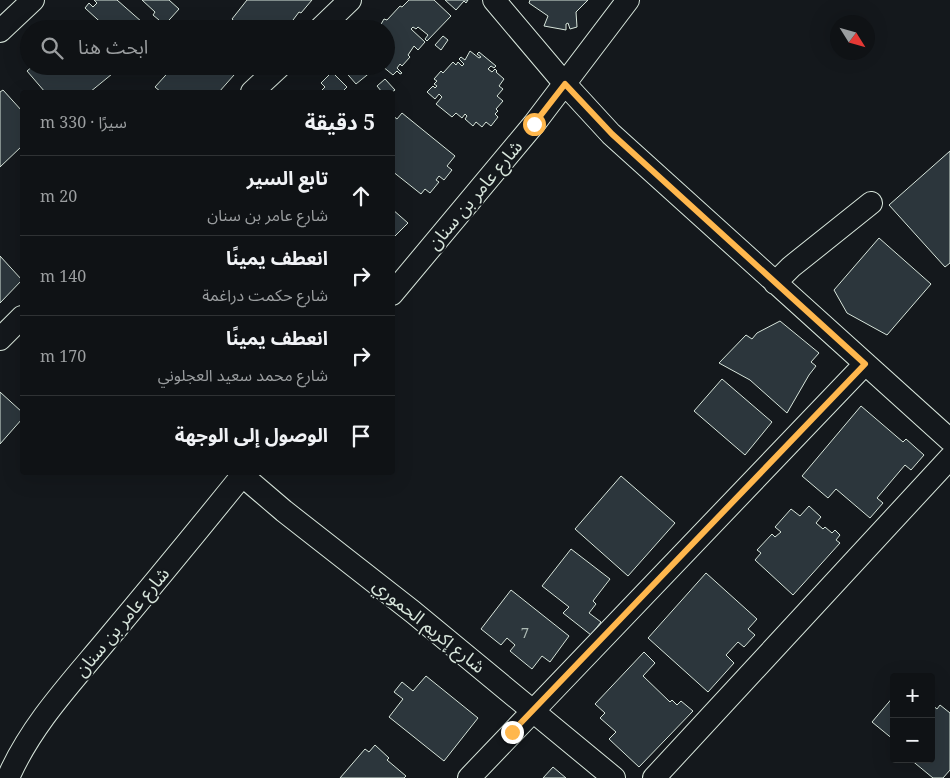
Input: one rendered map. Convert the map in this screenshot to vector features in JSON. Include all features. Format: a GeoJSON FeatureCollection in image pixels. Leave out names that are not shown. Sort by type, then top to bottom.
{"type":"FeatureCollection","features":[{"type":"Feature","properties":{"kind":"street"},"geometry":{"type":"LineString","coordinates":[[0,31],[33,0]]}},
{"type":"Feature","properties":{"kind":"street"},"geometry":{"type":"LineString","coordinates":[[329,20],[350,0]]}},
{"type":"Feature","properties":{"kind":"street"},"geometry":{"type":"LineString","coordinates":[[494,0],[565,84],[612,134],[865,364],[947,433]]}},
{"type":"Feature","properties":{"kind":"street","name":"شارع عامر بن سنان"},"geometry":{"type":"LineString","coordinates":[[395,290],[534,124],[628,0]]}},
{"type":"Feature","properties":{"kind":"street"},"geometry":{"type":"LineString","coordinates":[[254,90],[270,75]]}},
{"type":"Feature","properties":{"kind":"street"},"geometry":{"type":"LineString","coordinates":[[775,283],[791,267],[871,204]]}},
{"type":"Feature","properties":{"kind":"street"},"geometry":{"type":"LineString","coordinates":[[0,339],[20,319]]}},
{"type":"Feature","properties":{"kind":"street"},"geometry":{"type":"LineString","coordinates":[[469,778],[865,364]]}},
{"type":"Feature","properties":{"kind":"street"},"geometry":{"type":"LineString","coordinates":[[654,778],[950,458]]}},
{"type":"Feature","properties":{"kind":"street","name":"شارع عامر بن سنان"},"geometry":{"type":"LineString","coordinates":[[8,778],[36,727],[243,475]]}},
{"type":"Feature","properties":{"kind":"street","name":"شارع إكريم الحموري"},"geometry":{"type":"LineString","coordinates":[[245,475],[284,511],[413,612],[614,778]]}},
{"type":"Feature","properties":{"kind":"building"},"geometry":{"type":"Polygon","coordinates":[[[94,0],[117,0],[140,20],[98,20],[85,8],[89,3],[93,7],[97,3],[94,0]]]}},
{"type":"Feature","properties":{"kind":"building"},"geometry":{"type":"Polygon","coordinates":[[[142,0],[169,0],[179,9],[169,20],[159,20],[153,15],[155,12],[142,0]]]}},
{"type":"Feature","properties":{"kind":"building"},"geometry":{"type":"Polygon","coordinates":[[[247,0],[312,0],[293,20],[232,19],[247,0]]]}},
{"type":"Feature","properties":{"kind":"building"},"geometry":{"type":"Polygon","coordinates":[[[409,0],[434,0],[451,16],[427,41],[425,39],[428,35],[418,27],[411,29],[425,42],[418,50],[414,46],[408,55],[410,57],[402,66],[400,64],[397,68],[402,73],[400,74],[397,71],[395,73],[395,20],[387,20],[400,6],[402,7],[409,0]]]}},
{"type":"Feature","properties":{"kind":"building"},"geometry":{"type":"Polygon","coordinates":[[[445,0],[468,0],[466,3],[464,1],[456,10],[445,0]]]}},
{"type":"Feature","properties":{"kind":"building"},"geometry":{"type":"Polygon","coordinates":[[[530,0],[588,0],[576,12],[577,27],[570,29],[568,23],[566,24],[566,30],[544,26],[548,16],[529,3],[530,0]]]}},
{"type":"Feature","properties":{"kind":"building"},"geometry":{"type":"Polygon","coordinates":[[[443,36],[448,40],[441,50],[435,45],[443,36]]]}},
{"type":"Feature","properties":{"kind":"building"},"geometry":{"type":"Polygon","coordinates":[[[470,51],[479,58],[481,57],[477,54],[479,52],[496,66],[494,68],[491,66],[488,69],[492,72],[495,69],[504,79],[499,86],[503,89],[497,96],[503,101],[496,109],[498,111],[495,114],[498,117],[491,126],[486,122],[482,127],[476,122],[473,126],[465,119],[467,116],[465,114],[462,118],[456,113],[452,117],[436,104],[442,97],[439,94],[435,99],[427,92],[433,86],[435,88],[437,86],[434,84],[437,81],[434,79],[441,71],[443,73],[453,62],[456,65],[458,62],[462,66],[464,64],[459,59],[461,57],[465,60],[470,51]]]}},
{"type":"Feature","properties":{"kind":"building"},"geometry":{"type":"Polygon","coordinates":[[[30,75],[111,75],[92,90],[43,90],[30,75]]]}},
{"type":"Feature","properties":{"kind":"building"},"geometry":{"type":"Polygon","coordinates":[[[166,75],[234,75],[221,90],[159,90],[155,87],[166,75]]]}},
{"type":"Feature","properties":{"kind":"building"},"geometry":{"type":"Polygon","coordinates":[[[329,75],[335,75],[347,87],[344,90],[322,90],[325,87],[321,83],[329,75]]]}},
{"type":"Feature","properties":{"kind":"building"},"geometry":{"type":"Polygon","coordinates":[[[348,75],[367,75],[356,84],[348,75]]]}},
{"type":"Feature","properties":{"kind":"building"},"geometry":{"type":"Polygon","coordinates":[[[385,79],[395,90],[380,90],[377,86],[385,79]]]}},
{"type":"Feature","properties":{"kind":"building"},"geometry":{"type":"Polygon","coordinates":[[[3,90],[20,109],[20,148],[0,167],[0,92],[3,90]]]}},
{"type":"Feature","properties":{"kind":"building"},"geometry":{"type":"Polygon","coordinates":[[[402,113],[455,156],[447,166],[452,170],[444,180],[439,176],[436,180],[439,182],[430,193],[425,189],[421,194],[395,173],[395,117],[397,119],[402,113]]]}},
{"type":"Feature","properties":{"kind":"building"},"geometry":{"type":"Polygon","coordinates":[[[950,151],[950,263],[945,267],[889,205],[950,151]]]}},
{"type":"Feature","properties":{"kind":"building"},"geometry":{"type":"Polygon","coordinates":[[[395,212],[408,223],[395,236],[395,212]]]}},
{"type":"Feature","properties":{"kind":"building"},"geometry":{"type":"Polygon","coordinates":[[[879,238],[931,284],[887,335],[847,313],[834,290],[879,238]]]}},
{"type":"Feature","properties":{"kind":"building"},"geometry":{"type":"Polygon","coordinates":[[[0,256],[20,278],[20,282],[0,303],[0,256]]]}},
{"type":"Feature","properties":{"kind":"building"},"geometry":{"type":"Polygon","coordinates":[[[780,321],[819,353],[811,362],[816,366],[787,413],[750,380],[719,363],[746,335],[752,339],[757,333],[780,321]]]}},
{"type":"Feature","properties":{"kind":"building"},"geometry":{"type":"Polygon","coordinates":[[[722,379],[772,422],[745,455],[694,411],[722,379]]]}},
{"type":"Feature","properties":{"kind":"building"},"geometry":{"type":"Polygon","coordinates":[[[0,392],[20,410],[20,421],[0,444],[0,392]]]}},
{"type":"Feature","properties":{"kind":"building"},"geometry":{"type":"Polygon","coordinates":[[[861,406],[903,442],[906,439],[924,455],[911,470],[905,465],[877,498],[883,503],[870,518],[836,489],[828,498],[802,476],[861,406]]]}},
{"type":"Feature","properties":{"kind":"building"},"geometry":{"type":"Polygon","coordinates":[[[621,476],[675,523],[628,576],[575,529],[621,476]]]}},
{"type":"Feature","properties":{"kind":"building"},"geometry":{"type":"Polygon","coordinates":[[[809,506],[821,517],[816,523],[832,533],[835,530],[840,535],[836,540],[840,543],[793,595],[755,560],[761,553],[757,550],[772,534],[775,537],[781,532],[775,527],[791,509],[800,516],[809,506]]]}},
{"type":"Feature","properties":{"kind":"building"},"geometry":{"type":"Polygon","coordinates":[[[571,549],[610,579],[593,601],[596,604],[589,613],[601,622],[591,635],[563,613],[569,607],[542,586],[571,549]]]}},
{"type":"Feature","properties":{"kind":"building"},"geometry":{"type":"Polygon","coordinates":[[[706,573],[757,619],[748,629],[755,635],[744,647],[738,642],[726,655],[734,663],[708,692],[648,638],[706,573]]]}},
{"type":"Feature","properties":{"kind":"building"},"geometry":{"type":"Polygon","coordinates":[[[511,590],[569,636],[550,662],[542,656],[532,669],[510,651],[515,645],[507,638],[501,645],[481,629],[511,590]]]}},
{"type":"Feature","properties":{"kind":"building"},"geometry":{"type":"Polygon","coordinates":[[[644,652],[655,663],[643,676],[670,702],[672,700],[677,705],[681,701],[693,711],[639,767],[609,739],[616,732],[600,718],[605,713],[595,704],[644,652]]]}},
{"type":"Feature","properties":{"kind":"building"},"geometry":{"type":"Polygon","coordinates":[[[426,676],[478,718],[444,761],[389,717],[403,699],[394,692],[402,682],[413,691],[426,676]]]}},
{"type":"Feature","properties":{"kind":"building"},"geometry":{"type":"Polygon","coordinates":[[[890,701],[890,737],[872,722],[890,701]]]}},
{"type":"Feature","properties":{"kind":"building"},"geometry":{"type":"Polygon","coordinates":[[[940,705],[950,713],[950,770],[943,778],[933,778],[915,763],[935,763],[935,707],[937,709],[940,705]]]}},
{"type":"Feature","properties":{"kind":"building"},"geometry":{"type":"Polygon","coordinates":[[[375,745],[389,758],[387,760],[406,776],[404,778],[340,778],[365,749],[369,752],[375,745]]]}},
{"type":"Feature","properties":{"kind":"building"},"geometry":{"type":"Polygon","coordinates":[[[553,767],[566,778],[543,778],[553,767]]]}},
{"type":"Feature","properties":{"kind":"route"},"geometry":{"type":"LineString","coordinates":[[512,732],[865,364],[612,134],[565,84],[534,124]]}}]}
